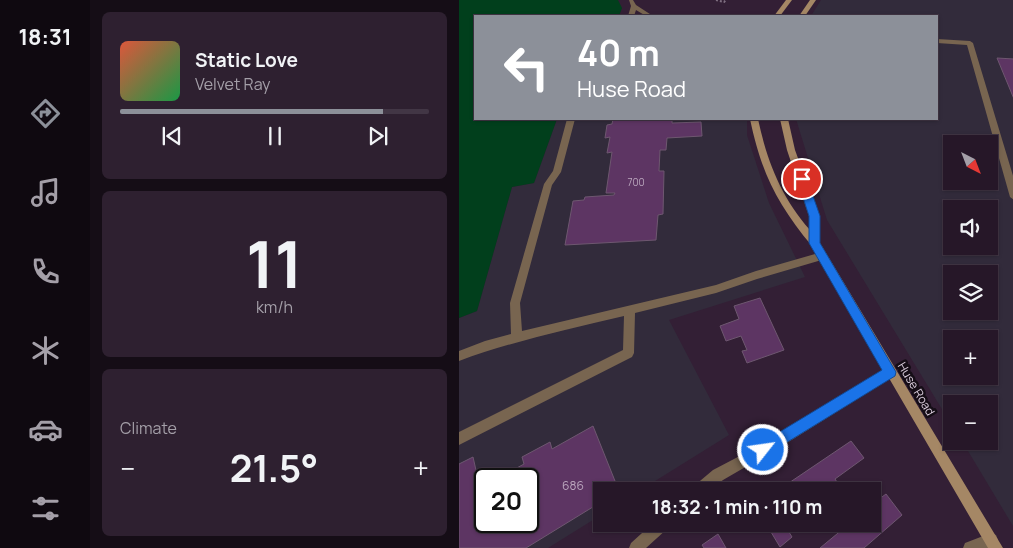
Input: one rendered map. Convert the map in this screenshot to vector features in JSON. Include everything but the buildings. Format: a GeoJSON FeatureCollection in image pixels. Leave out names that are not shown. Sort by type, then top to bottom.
{"type":"FeatureCollection","features":[{"type":"Feature","properties":{"kind":"street"},"geometry":{"type":"LineString","coordinates":[[778,15],[789,0]]}},
{"type":"Feature","properties":{"kind":"street"},"geometry":{"type":"LineString","coordinates":[[803,15],[813,0]]}},
{"type":"Feature","properties":{"kind":"street","name":"Huse Road"},"geometry":{"type":"LineString","coordinates":[[754,120],[764,162],[774,189],[797,223],[815,243],[993,544]]}},
{"type":"Feature","properties":{"kind":"street","name":"Huse Road"},"geometry":{"type":"LineString","coordinates":[[783,120],[791,150],[814,216],[815,243]]}},
{"type":"Feature","properties":{"kind":"lane"},"geometry":{"type":"LineString","coordinates":[[632,3],[649,15]]}},
{"type":"Feature","properties":{"kind":"lane"},"geometry":{"type":"LineString","coordinates":[[938,41],[970,43],[1013,197]]}},
{"type":"Feature","properties":{"kind":"lane"},"geometry":{"type":"LineString","coordinates":[[517,337],[515,303],[548,184],[557,172],[571,120]]}},
{"type":"Feature","properties":{"kind":"lane"},"geometry":{"type":"LineString","coordinates":[[459,356],[517,337],[716,289],[822,256]]}},
{"type":"Feature","properties":{"kind":"lane"},"geometry":{"type":"LineString","coordinates":[[459,440],[628,353],[630,311]]}},
{"type":"Feature","properties":{"kind":"lane"},"geometry":{"type":"LineString","coordinates":[[710,482],[718,475],[778,442],[890,372]]}},
{"type":"Feature","properties":{"kind":"lane"},"geometry":{"type":"LineString","coordinates":[[636,548],[653,532]]}},
{"type":"Feature","properties":{"kind":"lane"},"geometry":{"type":"LineString","coordinates":[[970,548],[993,544]]}},
{"type":"Feature","properties":{"kind":"path"},"geometry":{"type":"LineString","coordinates":[[716,0],[724,2],[726,0]]}},
{"type":"Feature","properties":{"kind":"shaded area"},"geometry":{"type":"Polygon","coordinates":[[[821,0],[1013,0],[1013,526],[967,450],[998,450],[998,395],[943,395],[943,411],[827,220],[796,120],[938,120],[938,15],[812,15],[821,0]]]}},
{"type":"Feature","properties":{"kind":"shaded area"},"geometry":{"type":"Polygon","coordinates":[[[557,120],[747,120],[747,135],[769,203],[805,277],[669,320],[729,435],[653,482],[593,482],[593,520],[548,548],[459,548],[459,318],[477,311],[512,187],[534,183],[557,120]]]}},
{"type":"Feature","properties":{"kind":"green space"},"geometry":{"type":"Polygon","coordinates":[[[459,0],[618,0],[622,8],[619,15],[474,15],[474,120],[557,120],[534,183],[512,187],[477,311],[459,318],[459,0]]]}},
{"type":"Feature","properties":{"kind":"route"},"geometry":{"type":"LineString","coordinates":[[763,450],[890,372],[815,243],[814,216],[802,179]]}}]}
